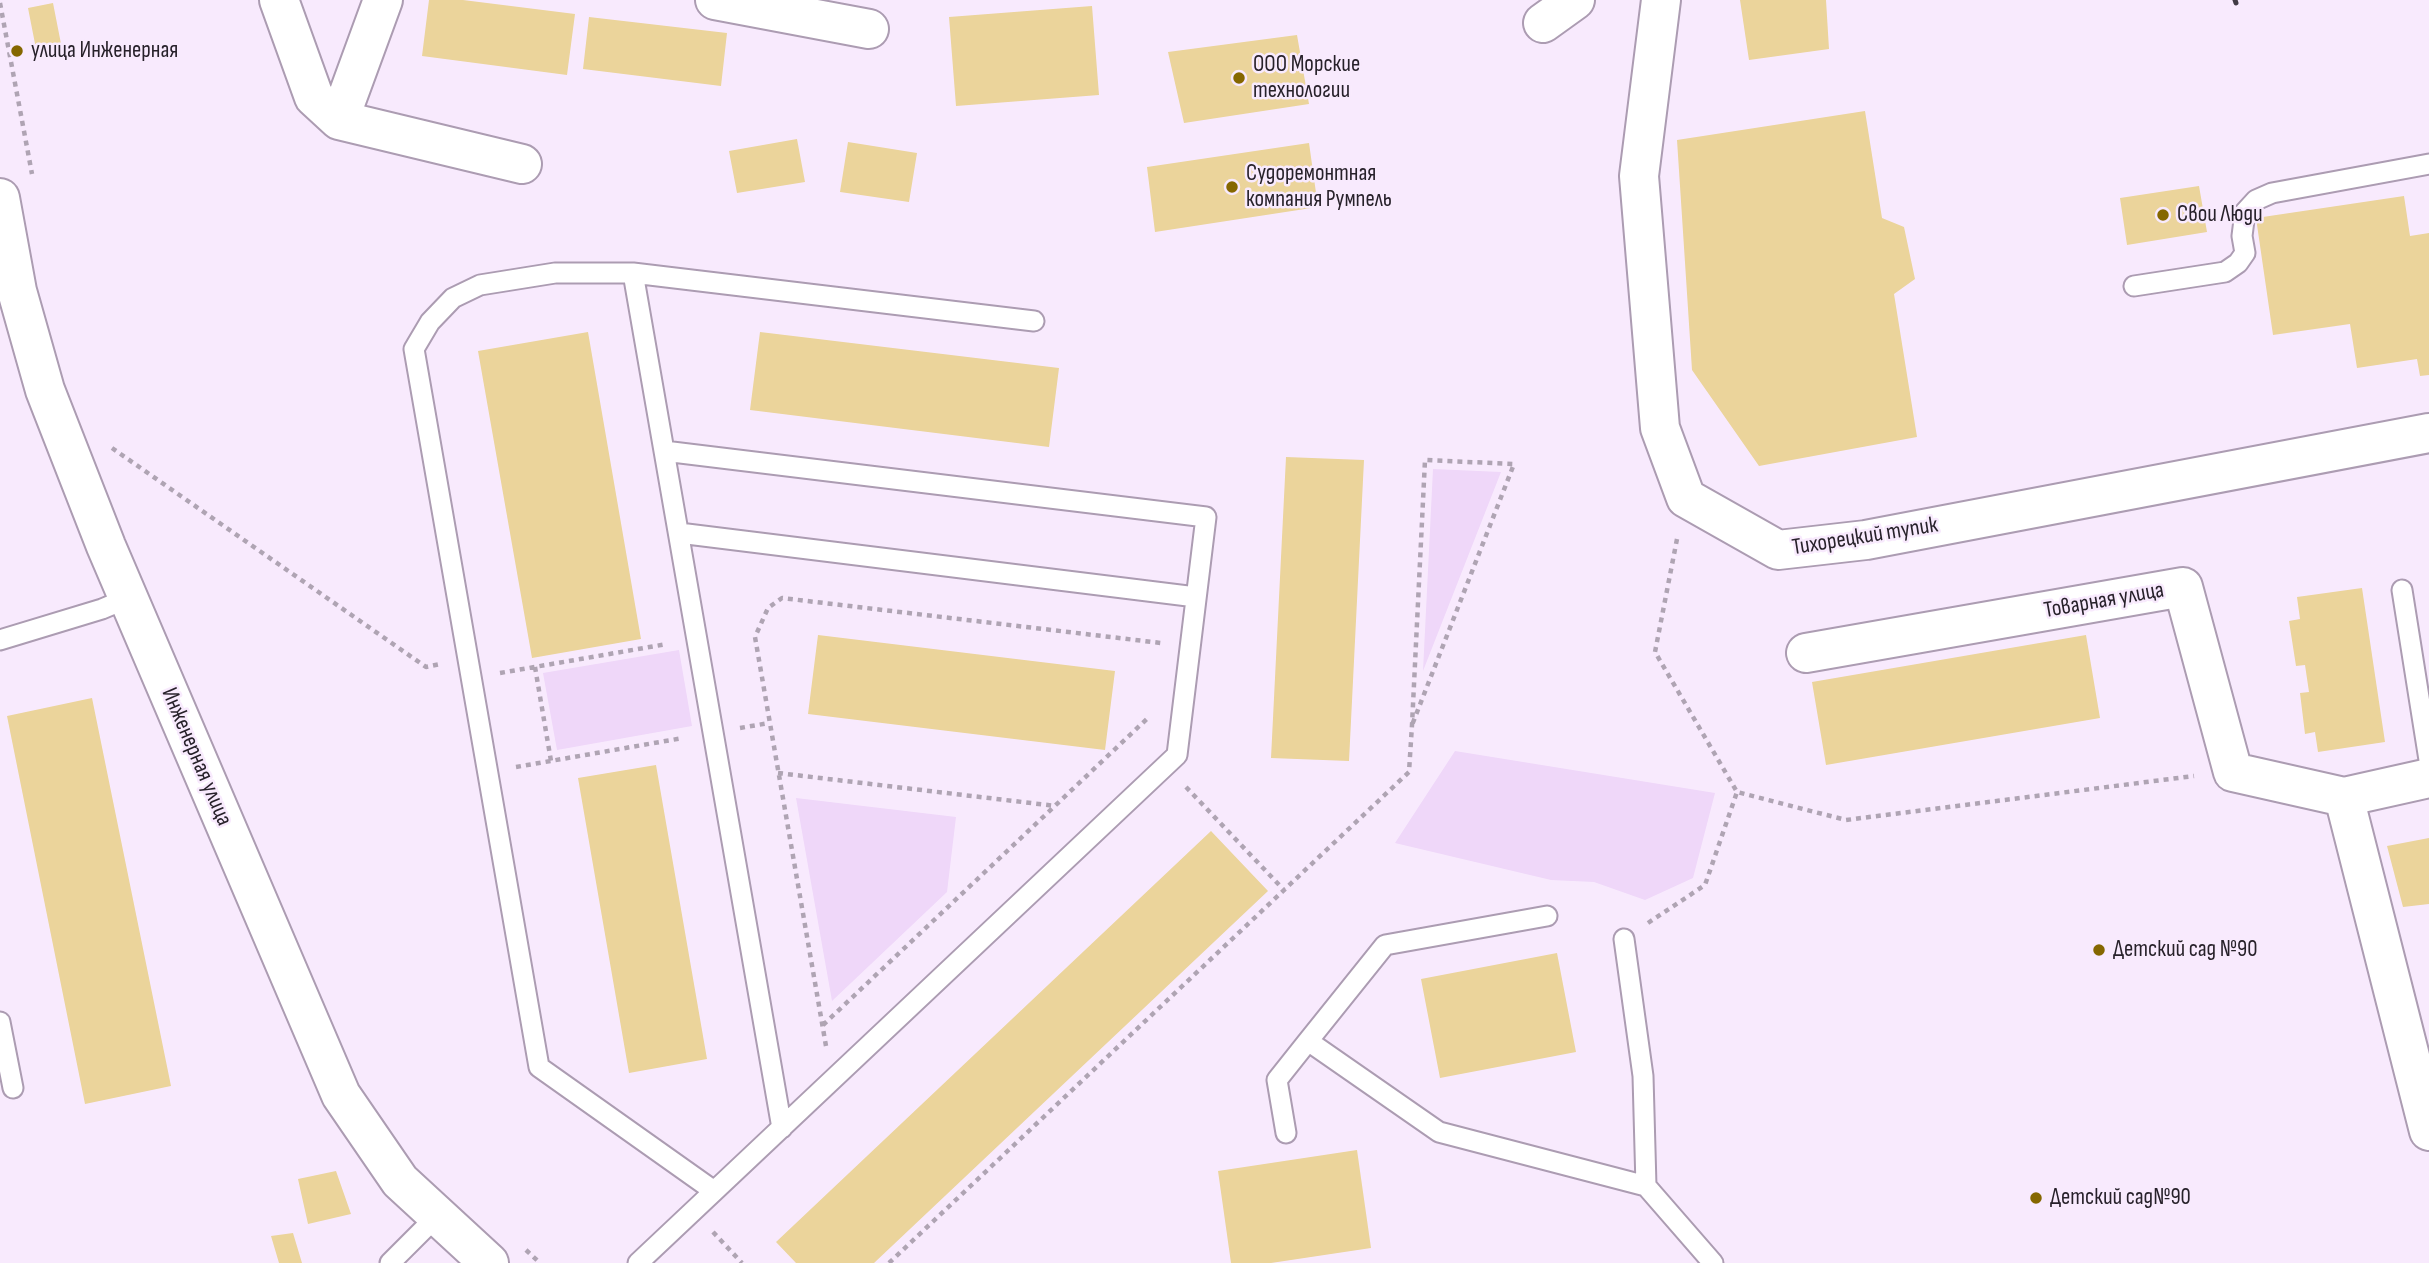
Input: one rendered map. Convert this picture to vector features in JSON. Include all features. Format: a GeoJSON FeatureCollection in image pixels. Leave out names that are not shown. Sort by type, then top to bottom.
{"type":"FeatureCollection","features":[{"type":"Feature","properties":{"kind":"street"},"geometry":{"type":"LineString","coordinates":[[279,0],[314,97],[339,120],[522,164]]}},
{"type":"Feature","properties":{"kind":"street"},"geometry":{"type":"LineString","coordinates":[[339,120],[383,0]]}},
{"type":"Feature","properties":{"kind":"street"},"geometry":{"type":"LineString","coordinates":[[715,0],[869,29]]}},
{"type":"Feature","properties":{"kind":"street"},"geometry":{"type":"LineString","coordinates":[[1543,23],[1575,0]]}},
{"type":"Feature","properties":{"kind":"street"},"geometry":{"type":"LineString","coordinates":[[1661,0],[1639,176],[1660,428],[1686,498]]}},
{"type":"Feature","properties":{"kind":"street","name":"Инженерная улица"},"geometry":{"type":"LineString","coordinates":[[0,198],[17,291],[45,390],[128,598],[341,1095],[400,1181],[437,1216],[505,1255]]}},
{"type":"Feature","properties":{"kind":"street","name":"Тихорецкий тупик"},"geometry":{"type":"LineString","coordinates":[[1686,498],[1778,550],[1866,540],[2429,433]]}},
{"type":"Feature","properties":{"kind":"street","name":"Товарная улица"},"geometry":{"type":"LineString","coordinates":[[1806,653],[2183,587],[2233,772]]}},
{"type":"Feature","properties":{"kind":"street"},"geometry":{"type":"LineString","coordinates":[[2233,772],[2344,797],[2429,778]]}},
{"type":"Feature","properties":{"kind":"street"},"geometry":{"type":"LineString","coordinates":[[2344,797],[2428,1119]]}},
{"type":"Feature","properties":{"kind":"lane"},"geometry":{"type":"LineString","coordinates":[[2134,286],[2225,272],[2238,263],[2245,253],[2242,236],[2245,212],[2256,200],[2272,193],[2429,164]]}},
{"type":"Feature","properties":{"kind":"lane"},"geometry":{"type":"LineString","coordinates":[[634,273],[782,1128]]}},
{"type":"Feature","properties":{"kind":"lane"},"geometry":{"type":"LineString","coordinates":[[715,1191],[539,1068],[414,349],[430,322],[453,298],[480,285],[555,274],[634,273],[1034,321]]}},
{"type":"Feature","properties":{"kind":"lane"},"geometry":{"type":"LineString","coordinates":[[638,1263],[1177,755],[1206,517],[664,451]]}},
{"type":"Feature","properties":{"kind":"lane"},"geometry":{"type":"LineString","coordinates":[[678,533],[1196,597]]}},
{"type":"Feature","properties":{"kind":"lane"},"geometry":{"type":"LineString","coordinates":[[2402,590],[2429,760]]}},
{"type":"Feature","properties":{"kind":"lane"},"geometry":{"type":"LineString","coordinates":[[0,639],[102,609],[128,598]]}},
{"type":"Feature","properties":{"kind":"lane"},"geometry":{"type":"LineString","coordinates":[[1286,1133],[1277,1080],[1385,945],[1547,916]]}},
{"type":"Feature","properties":{"kind":"lane"},"geometry":{"type":"LineString","coordinates":[[1624,939],[1643,1076],[1646,1185]]}},
{"type":"Feature","properties":{"kind":"lane"},"geometry":{"type":"LineString","coordinates":[[0,1022],[13,1088]]}},
{"type":"Feature","properties":{"kind":"lane"},"geometry":{"type":"LineString","coordinates":[[1308,1041],[1439,1132],[1646,1185],[1713,1263]]}},
{"type":"Feature","properties":{"kind":"lane"},"geometry":{"type":"LineString","coordinates":[[390,1263],[437,1216]]}},
{"type":"Feature","properties":{"kind":"path"},"geometry":{"type":"LineString","coordinates":[[108,454],[102,441],[426,667],[535,667],[697,638]]}},
{"type":"Feature","properties":{"kind":"path"},"geometry":{"type":"LineString","coordinates":[[889,1263],[1409,772],[1425,460],[1514,464],[1412,725]]}},
{"type":"Feature","properties":{"kind":"path"},"geometry":{"type":"LineString","coordinates":[[1686,498],[1655,652],[1737,792],[1846,820],[2233,772]]}},
{"type":"Feature","properties":{"kind":"path"},"geometry":{"type":"LineString","coordinates":[[832,1081],[755,637],[768,608],[782,598],[1191,647]]}},
{"type":"Feature","properties":{"kind":"path"},"geometry":{"type":"LineString","coordinates":[[535,667],[551,761]]}},
{"type":"Feature","properties":{"kind":"path"},"geometry":{"type":"LineString","coordinates":[[822,1025],[1151,716]]}},
{"type":"Feature","properties":{"kind":"path"},"geometry":{"type":"LineString","coordinates":[[488,772],[770,723]]}},
{"type":"Feature","properties":{"kind":"path"},"geometry":{"type":"LineString","coordinates":[[1167,766],[1284,890]]}},
{"type":"Feature","properties":{"kind":"path"},"geometry":{"type":"LineString","coordinates":[[779,773],[1056,806]]}},
{"type":"Feature","properties":{"kind":"path"},"geometry":{"type":"LineString","coordinates":[[1624,939],[1705,885],[1737,792]]}},
{"type":"Feature","properties":{"kind":"path"},"geometry":{"type":"LineString","coordinates":[[693,1211],[742,1263]]}},
{"type":"Feature","properties":{"kind":"path"},"geometry":{"type":"LineString","coordinates":[[505,1255],[540,1263]]}},
{"type":"Feature","properties":{"kind":"shaded area"},"geometry":{"type":"Polygon","coordinates":[[[1433,469],[1501,472],[1423,671],[1433,469]]]}},
{"type":"Feature","properties":{"kind":"shaded area"},"geometry":{"type":"Polygon","coordinates":[[[679,650],[692,726],[557,750],[543,673],[679,650]]]}},
{"type":"Feature","properties":{"kind":"shaded area"},"geometry":{"type":"Polygon","coordinates":[[[1455,751],[1715,793],[1693,878],[1645,900],[1594,882],[1551,880],[1395,843],[1455,751]]]}},
{"type":"Feature","properties":{"kind":"shaded area"},"geometry":{"type":"Polygon","coordinates":[[[796,798],[956,817],[947,892],[832,1001],[796,798]]]}},
{"type":"Feature","properties":{"kind":"building"},"geometry":{"type":"Polygon","coordinates":[[[429,0],[463,0],[575,14],[567,75],[422,56],[429,0]]]}},
{"type":"Feature","properties":{"kind":"building"},"geometry":{"type":"Polygon","coordinates":[[[1740,0],[1826,0],[1829,49],[1749,60],[1740,0]]]}},
{"type":"Feature","properties":{"kind":"building"},"geometry":{"type":"Polygon","coordinates":[[[53,3],[63,54],[38,59],[28,8],[53,3]]]}},
{"type":"Feature","properties":{"kind":"building"},"geometry":{"type":"Polygon","coordinates":[[[1092,6],[1099,95],[956,106],[949,17],[1092,6]]]}},
{"type":"Feature","properties":{"kind":"building"},"geometry":{"type":"Polygon","coordinates":[[[589,17],[727,33],[721,86],[583,69],[589,17]]]}},
{"type":"Feature","properties":{"kind":"building","name":"ООО Морские технологии"},"geometry":{"type":"Polygon","coordinates":[[[1297,35],[1309,104],[1184,123],[1168,52],[1297,35]]]}},
{"type":"Feature","properties":{"kind":"building"},"geometry":{"type":"Polygon","coordinates":[[[1865,111],[1882,218],[1904,227],[1915,279],[1894,294],[1917,437],[1759,466],[1692,370],[1677,140],[1865,111]]]}},
{"type":"Feature","properties":{"kind":"building"},"geometry":{"type":"Polygon","coordinates":[[[797,139],[805,182],[737,193],[729,151],[797,139]]]}},
{"type":"Feature","properties":{"kind":"building"},"geometry":{"type":"Polygon","coordinates":[[[848,142],[917,153],[909,202],[840,192],[848,142]]]}},
{"type":"Feature","properties":{"kind":"building","name":"Судоремонтная компания Румпель"},"geometry":{"type":"Polygon","coordinates":[[[1309,143],[1318,207],[1155,232],[1147,167],[1309,143]]]}},
{"type":"Feature","properties":{"kind":"building","name":"Свои Люди"},"geometry":{"type":"Polygon","coordinates":[[[2199,186],[2207,232],[2127,245],[2120,198],[2199,186]]]}},
{"type":"Feature","properties":{"kind":"building"},"geometry":{"type":"Polygon","coordinates":[[[2404,196],[2410,236],[2429,233],[2429,375],[2420,376],[2417,359],[2357,368],[2350,324],[2273,335],[2256,218],[2404,196]]]}},
{"type":"Feature","properties":{"kind":"building"},"geometry":{"type":"Polygon","coordinates":[[[588,332],[641,639],[532,658],[478,351],[588,332]]]}},
{"type":"Feature","properties":{"kind":"building"},"geometry":{"type":"Polygon","coordinates":[[[760,332],[1059,368],[1049,447],[750,410],[760,332]]]}},
{"type":"Feature","properties":{"kind":"building"},"geometry":{"type":"Polygon","coordinates":[[[1286,457],[1364,460],[1349,761],[1271,758],[1286,457]]]}},
{"type":"Feature","properties":{"kind":"building"},"geometry":{"type":"Polygon","coordinates":[[[2362,588],[2385,742],[2318,752],[2315,732],[2305,734],[2300,693],[2309,692],[2305,665],[2296,666],[2289,621],[2300,619],[2297,597],[2362,588]]]}},
{"type":"Feature","properties":{"kind":"building"},"geometry":{"type":"Polygon","coordinates":[[[818,635],[1115,671],[1105,750],[808,714],[818,635]]]}},
{"type":"Feature","properties":{"kind":"building"},"geometry":{"type":"Polygon","coordinates":[[[2086,635],[2100,718],[1826,765],[1812,682],[2086,635]]]}},
{"type":"Feature","properties":{"kind":"building"},"geometry":{"type":"Polygon","coordinates":[[[92,698],[171,1086],[85,1104],[7,716],[92,698]]]}},
{"type":"Feature","properties":{"kind":"building"},"geometry":{"type":"Polygon","coordinates":[[[656,765],[707,1059],[629,1073],[578,778],[656,765]]]}},
{"type":"Feature","properties":{"kind":"building"},"geometry":{"type":"Polygon","coordinates":[[[1211,831],[1268,891],[874,1263],[796,1263],[776,1242],[1211,831]]]}},
{"type":"Feature","properties":{"kind":"building"},"geometry":{"type":"Polygon","coordinates":[[[2429,838],[2429,904],[2403,907],[2387,846],[2429,838]]]}},
{"type":"Feature","properties":{"kind":"building"},"geometry":{"type":"Polygon","coordinates":[[[1557,953],[1576,1052],[1440,1078],[1421,979],[1557,953]]]}},
{"type":"Feature","properties":{"kind":"building"},"geometry":{"type":"Polygon","coordinates":[[[1357,1150],[1371,1248],[1271,1263],[1231,1263],[1218,1171],[1357,1150]]]}},
{"type":"Feature","properties":{"kind":"building"},"geometry":{"type":"Polygon","coordinates":[[[336,1171],[351,1214],[308,1224],[298,1179],[336,1171]]]}},
{"type":"Feature","properties":{"kind":"building"},"geometry":{"type":"Polygon","coordinates":[[[293,1233],[302,1263],[279,1263],[271,1236],[293,1233]]]}},
{"type":"Feature","properties":{"kind":"place","name":"улица Инженерная"},"geometry":{"type":"Point","coordinates":[17,51]}},
{"type":"Feature","properties":{"kind":"place","name":"ООО Морские технологии"},"geometry":{"type":"Point","coordinates":[1239,78]}},
{"type":"Feature","properties":{"kind":"place","name":"Судоремонтная компания Румпель"},"geometry":{"type":"Point","coordinates":[1232,187]}},
{"type":"Feature","properties":{"kind":"place","name":"Свои Люди"},"geometry":{"type":"Point","coordinates":[2163,215]}},
{"type":"Feature","properties":{"kind":"place","name":"Детский сад №90"},"geometry":{"type":"Point","coordinates":[2099,950]}},
{"type":"Feature","properties":{"kind":"place","name":"Детский сад№90"},"geometry":{"type":"Point","coordinates":[2036,1198]}}]}
